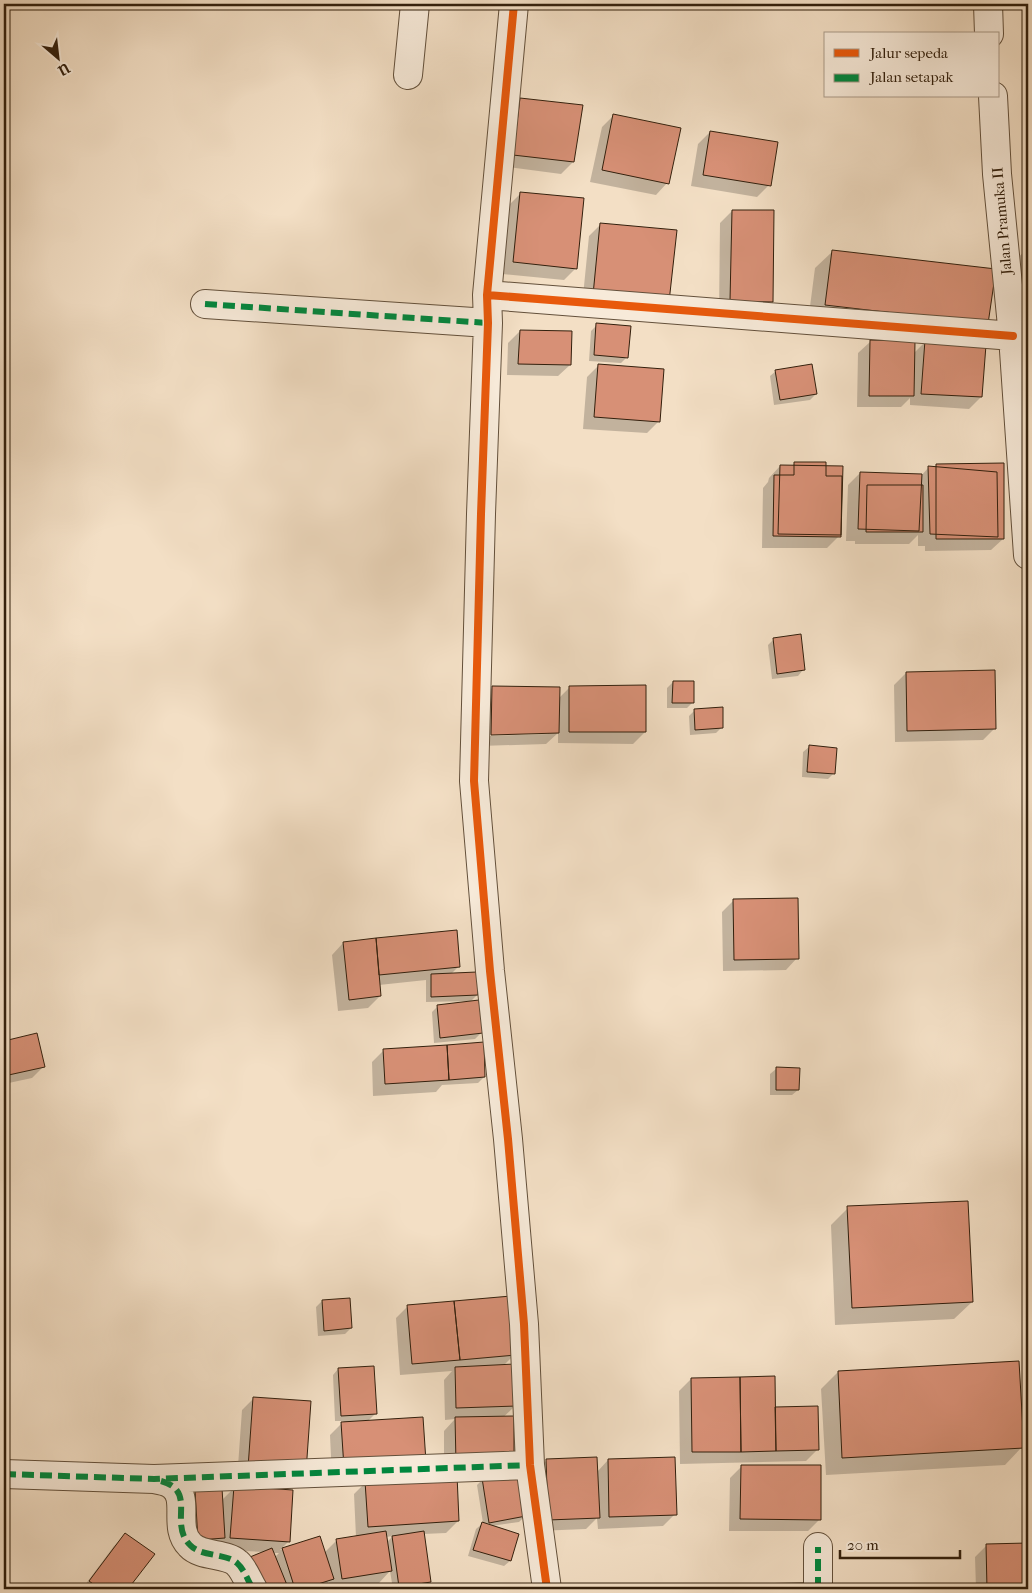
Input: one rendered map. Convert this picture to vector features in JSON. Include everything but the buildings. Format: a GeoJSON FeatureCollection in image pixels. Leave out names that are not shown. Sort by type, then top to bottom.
{"type":"FeatureCollection","features":[{"type":"Feature","properties":{"kind":"street"},"geometry":{"type":"LineString","coordinates":[[408,75],[415,4]]}},
{"type":"Feature","properties":{"kind":"street"},"geometry":{"type":"LineString","coordinates":[[514,4],[487,295],[488,323],[474,780],[490,971],[508,1139],[524,1324],[530,1465],[547,1589]]}},
{"type":"Feature","properties":{"kind":"street"},"geometry":{"type":"LineString","coordinates":[[988,4],[990,32]]}},
{"type":"Feature","properties":{"kind":"street","name":"Jalan Pramuka II"},"geometry":{"type":"LineString","coordinates":[[993,98],[997,174],[1019,298],[1013,336],[1028,555]]}},
{"type":"Feature","properties":{"kind":"street"},"geometry":{"type":"LineString","coordinates":[[487,295],[1013,336]]}},
{"type":"Feature","properties":{"kind":"street"},"geometry":{"type":"LineString","coordinates":[[205,304],[488,323]]}},
{"type":"Feature","properties":{"kind":"street"},"geometry":{"type":"LineString","coordinates":[[4,1474],[154,1479],[530,1465]]}},
{"type":"Feature","properties":{"kind":"street"},"geometry":{"type":"LineString","coordinates":[[154,1479],[171,1484],[179,1491],[182,1501],[180,1519],[184,1536],[190,1546],[199,1551],[236,1561],[253,1589]]}},
{"type":"Feature","properties":{"kind":"street"},"geometry":{"type":"LineString","coordinates":[[818,1547],[818,1589]]}},
{"type":"Feature","properties":{"kind":"marked path"},"geometry":{"type":"LineString","coordinates":[[205,304],[488,323]]}},
{"type":"Feature","properties":{"kind":"marked path"},"geometry":{"type":"LineString","coordinates":[[4,1474],[154,1479],[530,1465]]}},
{"type":"Feature","properties":{"kind":"marked path"},"geometry":{"type":"LineString","coordinates":[[161,1481],[172,1486],[178,1492],[181,1500],[181,1527],[190,1545],[200,1551],[227,1558],[237,1563],[253,1589]]}},
{"type":"Feature","properties":{"kind":"marked path"},"geometry":{"type":"LineString","coordinates":[[818,1547],[818,1589]]}},
{"type":"Feature","properties":{"kind":"cycle path"},"geometry":{"type":"LineString","coordinates":[[514,4],[487,295],[488,323],[474,781],[524,1324],[530,1465],[547,1589]]}},
{"type":"Feature","properties":{"kind":"cycle path"},"geometry":{"type":"LineString","coordinates":[[487,295],[1013,336]]}}]}
